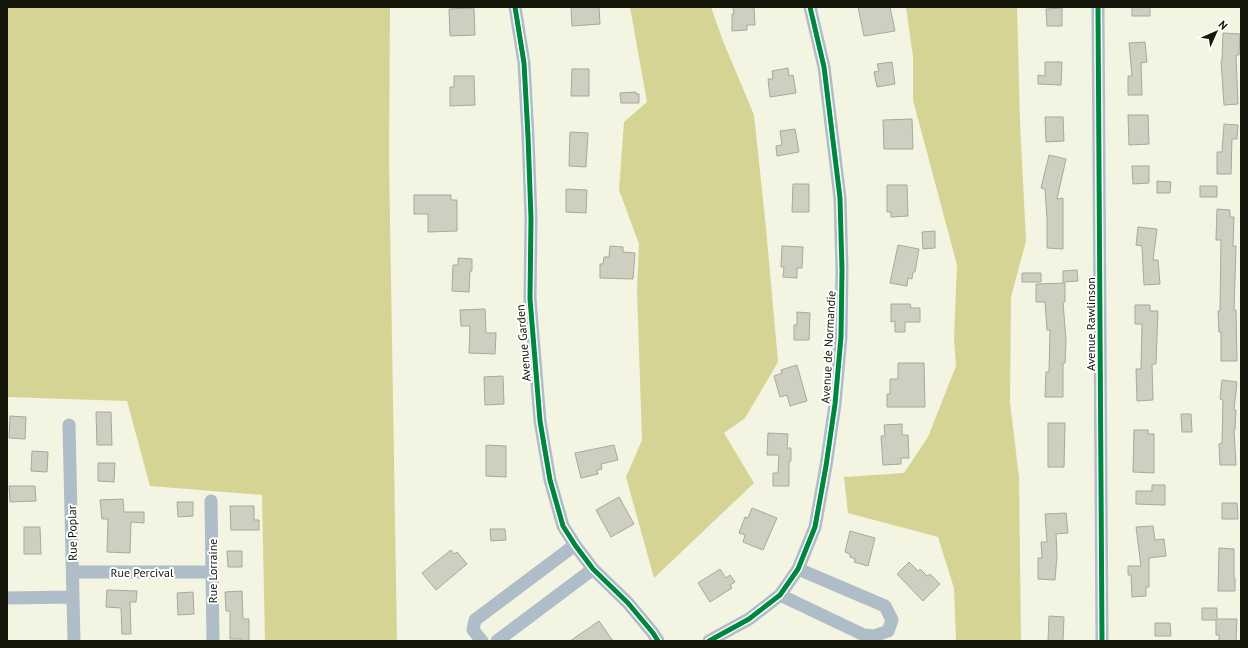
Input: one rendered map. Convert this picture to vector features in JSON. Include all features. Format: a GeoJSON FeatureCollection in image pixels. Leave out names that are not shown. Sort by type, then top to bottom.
{"type":"FeatureCollection","features":[{"type":"Feature","properties":{"kind":"street","name":"Avenue Garden"},"geometry":{"type":"LineString","coordinates":[[515,7],[524,63],[528,129],[531,218],[530,299],[540,421],[550,480],[563,526],[575,545],[593,569],[628,603],[658,641]]}},
{"type":"Feature","properties":{"kind":"street","name":"Avenue de Normandie"},"geometry":{"type":"LineString","coordinates":[[709,641],[749,619],[780,594],[798,569],[814,527],[825,473],[835,404],[841,338],[842,270],[840,198],[824,67],[810,7]]}},
{"type":"Feature","properties":{"kind":"street","name":"Avenue Rawlinson"},"geometry":{"type":"LineString","coordinates":[[1098,7],[1102,641]]}},
{"type":"Feature","properties":{"kind":"street","name":"Rue Poplar"},"geometry":{"type":"LineString","coordinates":[[69,425],[74,641]]}},
{"type":"Feature","properties":{"kind":"street","name":"Rue Lorraine"},"geometry":{"type":"LineString","coordinates":[[211,501],[213,641]]}},
{"type":"Feature","properties":{"kind":"street"},"geometry":{"type":"LineString","coordinates":[[482,641],[473,630],[475,620],[575,545]]}},
{"type":"Feature","properties":{"kind":"street"},"geometry":{"type":"LineString","coordinates":[[497,641],[593,569]]}},
{"type":"Feature","properties":{"kind":"street"},"geometry":{"type":"LineString","coordinates":[[780,594],[864,634],[874,636],[888,630],[892,620],[885,606],[798,569]]}},
{"type":"Feature","properties":{"kind":"street","name":"Rue Percival"},"geometry":{"type":"LineString","coordinates":[[73,572],[212,572]]}},
{"type":"Feature","properties":{"kind":"street"},"geometry":{"type":"LineString","coordinates":[[7,598],[73,597]]}},
{"type":"Feature","properties":{"kind":"shaded area"},"geometry":{"type":"Polygon","coordinates":[[[7,7],[390,7],[389,160],[397,641],[265,641],[262,495],[150,486],[127,401],[7,397],[7,7]]]}},
{"type":"Feature","properties":{"kind":"shaded area"},"geometry":{"type":"Polygon","coordinates":[[[630,7],[711,7],[723,41],[754,115],[778,362],[745,418],[724,433],[754,483],[654,578],[626,477],[642,440],[637,291],[639,244],[619,190],[624,122],[647,102],[630,7]]]}},
{"type":"Feature","properties":{"kind":"shaded area"},"geometry":{"type":"Polygon","coordinates":[[[906,7],[1017,7],[1020,122],[1026,241],[1011,297],[1010,402],[1019,477],[1021,641],[956,641],[954,588],[938,537],[848,513],[844,477],[904,473],[928,437],[956,366],[954,338],[957,265],[913,100],[913,57],[906,7]]]}},
{"type":"Feature","properties":{"kind":"building"},"geometry":{"type":"Polygon","coordinates":[[[571,7],[599,7],[600,24],[572,26],[571,7]]]}},
{"type":"Feature","properties":{"kind":"building"},"geometry":{"type":"Polygon","coordinates":[[[733,7],[754,7],[755,25],[747,25],[747,30],[732,31],[732,14],[734,14],[733,7]]]}},
{"type":"Feature","properties":{"kind":"building"},"geometry":{"type":"Polygon","coordinates":[[[858,7],[890,7],[895,31],[864,36],[858,7]]]}},
{"type":"Feature","properties":{"kind":"building"},"geometry":{"type":"Polygon","coordinates":[[[1132,7],[1150,7],[1150,16],[1132,16],[1132,7]]]}},
{"type":"Feature","properties":{"kind":"building"},"geometry":{"type":"Polygon","coordinates":[[[474,8],[475,35],[450,36],[449,9],[474,8]]]}},
{"type":"Feature","properties":{"kind":"building"},"geometry":{"type":"Polygon","coordinates":[[[1062,8],[1062,26],[1047,26],[1046,9],[1062,8]]]}},
{"type":"Feature","properties":{"kind":"building"},"geometry":{"type":"Polygon","coordinates":[[[1223,33],[1240,34],[1239,55],[1236,55],[1238,104],[1224,105],[1221,61],[1223,33]]]}},
{"type":"Feature","properties":{"kind":"building"},"geometry":{"type":"Polygon","coordinates":[[[1145,42],[1147,62],[1141,63],[1142,95],[1128,95],[1128,76],[1132,76],[1129,43],[1145,42]]]}},
{"type":"Feature","properties":{"kind":"building"},"geometry":{"type":"Polygon","coordinates":[[[892,62],[895,84],[877,87],[874,72],[879,71],[877,64],[892,62]]]}},
{"type":"Feature","properties":{"kind":"building"},"geometry":{"type":"Polygon","coordinates":[[[1045,62],[1062,62],[1061,85],[1038,84],[1038,75],[1045,76],[1045,62]]]}},
{"type":"Feature","properties":{"kind":"building"},"geometry":{"type":"Polygon","coordinates":[[[788,68],[789,76],[793,75],[796,93],[770,97],[768,79],[773,79],[772,71],[788,68]]]}},
{"type":"Feature","properties":{"kind":"building"},"geometry":{"type":"Polygon","coordinates":[[[572,69],[589,69],[589,96],[571,96],[572,69]]]}},
{"type":"Feature","properties":{"kind":"building"},"geometry":{"type":"Polygon","coordinates":[[[454,76],[474,76],[475,105],[450,106],[450,87],[454,87],[454,76]]]}},
{"type":"Feature","properties":{"kind":"building"},"geometry":{"type":"Polygon","coordinates":[[[636,92],[636,94],[639,94],[639,103],[621,103],[620,93],[636,92]]]}},
{"type":"Feature","properties":{"kind":"building"},"geometry":{"type":"Polygon","coordinates":[[[1128,115],[1148,115],[1149,144],[1129,145],[1128,115]]]}},
{"type":"Feature","properties":{"kind":"building"},"geometry":{"type":"Polygon","coordinates":[[[1045,117],[1063,117],[1064,141],[1046,142],[1045,117]]]}},
{"type":"Feature","properties":{"kind":"building"},"geometry":{"type":"Polygon","coordinates":[[[912,119],[913,149],[884,149],[883,120],[912,119]]]}},
{"type":"Feature","properties":{"kind":"building"},"geometry":{"type":"Polygon","coordinates":[[[1224,124],[1238,125],[1237,139],[1232,139],[1231,174],[1217,174],[1217,152],[1222,152],[1224,124]]]}},
{"type":"Feature","properties":{"kind":"building"},"geometry":{"type":"Polygon","coordinates":[[[795,129],[799,152],[777,156],[776,146],[782,145],[780,131],[795,129]]]}},
{"type":"Feature","properties":{"kind":"building"},"geometry":{"type":"Polygon","coordinates":[[[570,132],[588,133],[586,167],[569,166],[570,132]]]}},
{"type":"Feature","properties":{"kind":"building"},"geometry":{"type":"Polygon","coordinates":[[[1049,155],[1066,159],[1057,199],[1063,198],[1063,249],[1047,248],[1045,189],[1041,188],[1049,155]]]}},
{"type":"Feature","properties":{"kind":"building"},"geometry":{"type":"Polygon","coordinates":[[[1132,166],[1149,166],[1149,183],[1133,184],[1132,166]]]}},
{"type":"Feature","properties":{"kind":"building"},"geometry":{"type":"Polygon","coordinates":[[[1157,181],[1171,182],[1170,193],[1157,193],[1157,181]]]}},
{"type":"Feature","properties":{"kind":"building"},"geometry":{"type":"Polygon","coordinates":[[[793,184],[809,184],[809,212],[792,212],[793,184]]]}},
{"type":"Feature","properties":{"kind":"building"},"geometry":{"type":"Polygon","coordinates":[[[887,185],[907,185],[908,216],[891,217],[891,212],[887,212],[887,185]]]}},
{"type":"Feature","properties":{"kind":"building"},"geometry":{"type":"Polygon","coordinates":[[[1200,186],[1217,186],[1217,197],[1200,197],[1200,186]]]}},
{"type":"Feature","properties":{"kind":"building"},"geometry":{"type":"Polygon","coordinates":[[[566,189],[587,190],[586,213],[566,212],[566,189]]]}},
{"type":"Feature","properties":{"kind":"building"},"geometry":{"type":"Polygon","coordinates":[[[414,195],[451,195],[451,200],[457,200],[457,231],[428,232],[428,214],[414,214],[414,195]]]}},
{"type":"Feature","properties":{"kind":"building"},"geometry":{"type":"Polygon","coordinates":[[[1217,209],[1230,210],[1230,217],[1234,217],[1233,246],[1236,246],[1234,310],[1236,310],[1237,361],[1221,361],[1221,332],[1219,332],[1218,311],[1220,311],[1221,240],[1216,240],[1217,209]]]}},
{"type":"Feature","properties":{"kind":"building"},"geometry":{"type":"Polygon","coordinates":[[[1138,227],[1157,229],[1153,260],[1158,260],[1160,284],[1144,285],[1142,246],[1136,245],[1138,227]]]}},
{"type":"Feature","properties":{"kind":"building"},"geometry":{"type":"Polygon","coordinates":[[[935,231],[935,248],[923,249],[922,232],[935,231]]]}},
{"type":"Feature","properties":{"kind":"building"},"geometry":{"type":"Polygon","coordinates":[[[898,245],[919,249],[915,272],[913,272],[912,279],[908,278],[907,286],[890,283],[898,245]]]}},
{"type":"Feature","properties":{"kind":"building"},"geometry":{"type":"Polygon","coordinates":[[[610,246],[623,247],[623,252],[635,253],[633,279],[600,278],[600,264],[603,264],[604,257],[609,257],[610,246]]]}},
{"type":"Feature","properties":{"kind":"building"},"geometry":{"type":"Polygon","coordinates":[[[782,246],[803,247],[802,268],[797,268],[797,278],[783,277],[784,267],[781,267],[782,246]]]}},
{"type":"Feature","properties":{"kind":"building"},"geometry":{"type":"Polygon","coordinates":[[[458,258],[472,259],[469,292],[452,291],[453,265],[458,265],[458,258]]]}},
{"type":"Feature","properties":{"kind":"building"},"geometry":{"type":"Polygon","coordinates":[[[1077,270],[1078,281],[1063,282],[1063,271],[1077,270]]]}},
{"type":"Feature","properties":{"kind":"building"},"geometry":{"type":"Polygon","coordinates":[[[1022,273],[1041,273],[1041,282],[1022,282],[1022,273]]]}},
{"type":"Feature","properties":{"kind":"building"},"geometry":{"type":"Polygon","coordinates":[[[1065,283],[1065,302],[1063,302],[1066,341],[1065,363],[1063,363],[1063,397],[1045,397],[1046,372],[1049,372],[1050,330],[1047,330],[1045,302],[1036,302],[1036,284],[1065,283]]]}},
{"type":"Feature","properties":{"kind":"building"},"geometry":{"type":"Polygon","coordinates":[[[891,304],[910,304],[911,308],[920,308],[920,322],[905,322],[905,332],[895,332],[895,321],[891,322],[891,304]]]}},
{"type":"Feature","properties":{"kind":"building"},"geometry":{"type":"Polygon","coordinates":[[[1135,305],[1150,305],[1150,311],[1158,311],[1156,364],[1152,364],[1153,400],[1137,401],[1136,369],[1141,369],[1142,324],[1135,324],[1135,305]]]}},
{"type":"Feature","properties":{"kind":"building"},"geometry":{"type":"Polygon","coordinates":[[[485,309],[486,333],[496,333],[495,354],[469,353],[470,326],[461,326],[460,310],[485,309]]]}},
{"type":"Feature","properties":{"kind":"building"},"geometry":{"type":"Polygon","coordinates":[[[797,312],[810,313],[809,340],[794,340],[794,325],[797,325],[797,312]]]}},
{"type":"Feature","properties":{"kind":"building"},"geometry":{"type":"Polygon","coordinates":[[[898,363],[924,363],[925,407],[887,407],[887,394],[890,394],[890,379],[898,379],[898,363]]]}},
{"type":"Feature","properties":{"kind":"building"},"geometry":{"type":"Polygon","coordinates":[[[797,365],[807,401],[790,406],[787,395],[780,397],[774,376],[782,373],[781,370],[797,365]]]}},
{"type":"Feature","properties":{"kind":"building"},"geometry":{"type":"Polygon","coordinates":[[[503,376],[504,404],[485,405],[484,377],[503,376]]]}},
{"type":"Feature","properties":{"kind":"building"},"geometry":{"type":"Polygon","coordinates":[[[1222,380],[1237,382],[1234,410],[1236,410],[1234,430],[1236,465],[1220,465],[1219,444],[1222,443],[1223,400],[1220,399],[1222,380]]]}},
{"type":"Feature","properties":{"kind":"building"},"geometry":{"type":"Polygon","coordinates":[[[96,412],[111,412],[112,445],[97,445],[96,412]]]}},
{"type":"Feature","properties":{"kind":"building"},"geometry":{"type":"Polygon","coordinates":[[[1181,414],[1191,414],[1192,432],[1182,432],[1181,414]]]}},
{"type":"Feature","properties":{"kind":"building"},"geometry":{"type":"Polygon","coordinates":[[[10,416],[26,417],[25,439],[9,438],[10,416]]]}},
{"type":"Feature","properties":{"kind":"building"},"geometry":{"type":"Polygon","coordinates":[[[1048,423],[1065,423],[1064,467],[1048,467],[1048,423]]]}},
{"type":"Feature","properties":{"kind":"building"},"geometry":{"type":"Polygon","coordinates":[[[902,424],[902,435],[908,435],[909,458],[901,458],[901,464],[883,465],[881,436],[885,436],[884,425],[902,424]]]}},
{"type":"Feature","properties":{"kind":"building"},"geometry":{"type":"Polygon","coordinates":[[[1134,430],[1148,430],[1148,434],[1154,434],[1154,473],[1133,472],[1134,430]]]}},
{"type":"Feature","properties":{"kind":"building"},"geometry":{"type":"Polygon","coordinates":[[[768,433],[788,434],[787,448],[791,448],[791,461],[789,461],[789,486],[773,486],[773,473],[778,473],[779,455],[767,455],[768,433]]]}},
{"type":"Feature","properties":{"kind":"building"},"geometry":{"type":"Polygon","coordinates":[[[486,445],[506,446],[506,477],[486,476],[486,445]]]}},
{"type":"Feature","properties":{"kind":"building"},"geometry":{"type":"Polygon","coordinates":[[[614,445],[618,460],[601,464],[602,469],[597,470],[598,474],[581,478],[575,453],[614,445]]]}},
{"type":"Feature","properties":{"kind":"building"},"geometry":{"type":"Polygon","coordinates":[[[32,451],[48,452],[47,472],[31,471],[32,451]]]}},
{"type":"Feature","properties":{"kind":"building"},"geometry":{"type":"Polygon","coordinates":[[[98,463],[115,463],[114,482],[98,481],[98,463]]]}},
{"type":"Feature","properties":{"kind":"building"},"geometry":{"type":"Polygon","coordinates":[[[1152,485],[1165,485],[1165,505],[1136,504],[1136,491],[1152,491],[1152,485]]]}},
{"type":"Feature","properties":{"kind":"building"},"geometry":{"type":"Polygon","coordinates":[[[9,486],[35,486],[36,501],[10,502],[9,486]]]}},
{"type":"Feature","properties":{"kind":"building"},"geometry":{"type":"Polygon","coordinates":[[[619,497],[634,524],[611,537],[596,510],[619,497]]]}},
{"type":"Feature","properties":{"kind":"building"},"geometry":{"type":"Polygon","coordinates":[[[123,499],[124,512],[144,512],[144,523],[131,522],[130,553],[107,552],[108,519],[102,519],[100,500],[123,499]]]}},
{"type":"Feature","properties":{"kind":"building"},"geometry":{"type":"Polygon","coordinates":[[[177,502],[193,502],[193,516],[178,517],[177,502]]]}},
{"type":"Feature","properties":{"kind":"building"},"geometry":{"type":"Polygon","coordinates":[[[1222,503],[1237,503],[1238,519],[1222,519],[1222,503]]]}},
{"type":"Feature","properties":{"kind":"building"},"geometry":{"type":"Polygon","coordinates":[[[230,506],[254,506],[254,520],[259,520],[259,530],[231,530],[230,506]]]}},
{"type":"Feature","properties":{"kind":"building"},"geometry":{"type":"Polygon","coordinates":[[[752,508],[777,518],[763,550],[743,542],[745,535],[739,533],[745,517],[748,518],[752,508]]]}},
{"type":"Feature","properties":{"kind":"building"},"geometry":{"type":"Polygon","coordinates":[[[1066,513],[1068,533],[1056,534],[1057,555],[1055,580],[1038,579],[1038,558],[1042,558],[1041,542],[1047,542],[1045,514],[1066,513]]]}},
{"type":"Feature","properties":{"kind":"building"},"geometry":{"type":"Polygon","coordinates":[[[1153,526],[1155,540],[1164,539],[1166,556],[1149,558],[1149,587],[1146,587],[1146,596],[1132,597],[1131,575],[1128,575],[1128,566],[1141,566],[1136,527],[1153,526]]]}},
{"type":"Feature","properties":{"kind":"building"},"geometry":{"type":"Polygon","coordinates":[[[24,527],[40,527],[41,554],[24,554],[24,527]]]}},
{"type":"Feature","properties":{"kind":"building"},"geometry":{"type":"Polygon","coordinates":[[[490,529],[505,529],[506,540],[491,541],[490,529]]]}},
{"type":"Feature","properties":{"kind":"building"},"geometry":{"type":"Polygon","coordinates":[[[850,531],[875,538],[868,566],[854,562],[855,559],[850,557],[850,554],[845,552],[850,531]]]}},
{"type":"Feature","properties":{"kind":"building"},"geometry":{"type":"Polygon","coordinates":[[[1219,548],[1234,549],[1235,591],[1218,591],[1219,548]]]}},
{"type":"Feature","properties":{"kind":"building"},"geometry":{"type":"Polygon","coordinates":[[[451,550],[454,554],[457,552],[467,564],[436,590],[422,573],[451,550]]]}},
{"type":"Feature","properties":{"kind":"building"},"geometry":{"type":"Polygon","coordinates":[[[227,551],[242,551],[242,567],[228,567],[227,551]]]}},
{"type":"Feature","properties":{"kind":"building"},"geometry":{"type":"Polygon","coordinates":[[[909,562],[918,571],[920,569],[927,576],[930,574],[940,584],[923,601],[897,574],[909,562]]]}},
{"type":"Feature","properties":{"kind":"building"},"geometry":{"type":"Polygon","coordinates":[[[720,569],[726,578],[730,575],[735,582],[730,585],[732,588],[710,602],[698,583],[720,569]]]}},
{"type":"Feature","properties":{"kind":"building"},"geometry":{"type":"Polygon","coordinates":[[[107,590],[137,591],[136,602],[130,602],[131,634],[122,634],[121,608],[106,607],[107,590]]]}},
{"type":"Feature","properties":{"kind":"building"},"geometry":{"type":"Polygon","coordinates":[[[242,591],[243,619],[249,619],[249,641],[230,639],[230,611],[226,611],[225,592],[242,591]]]}},
{"type":"Feature","properties":{"kind":"building"},"geometry":{"type":"Polygon","coordinates":[[[193,592],[194,614],[178,615],[177,593],[193,592]]]}},
{"type":"Feature","properties":{"kind":"building"},"geometry":{"type":"Polygon","coordinates":[[[1202,608],[1217,608],[1217,619],[1237,619],[1236,641],[1219,641],[1219,635],[1216,635],[1216,620],[1202,620],[1202,608]]]}},
{"type":"Feature","properties":{"kind":"building"},"geometry":{"type":"Polygon","coordinates":[[[1049,616],[1064,617],[1063,641],[1048,641],[1049,616]]]}},
{"type":"Feature","properties":{"kind":"building"},"geometry":{"type":"Polygon","coordinates":[[[599,621],[613,641],[570,641],[599,621]]]}},
{"type":"Feature","properties":{"kind":"building"},"geometry":{"type":"Polygon","coordinates":[[[1155,623],[1170,623],[1171,636],[1155,636],[1155,623]]]}},
{"type":"Feature","properties":{"kind":"cycle path"},"geometry":{"type":"LineString","coordinates":[[515,7],[524,63],[528,136],[531,218],[530,299],[540,421],[550,480],[563,526],[575,545],[593,569],[628,603],[658,641]]}},
{"type":"Feature","properties":{"kind":"cycle path"},"geometry":{"type":"LineString","coordinates":[[709,641],[749,619],[780,595],[798,569],[815,527],[826,466],[835,404],[841,337],[842,270],[840,198],[824,67],[810,7]]}},
{"type":"Feature","properties":{"kind":"cycle path"},"geometry":{"type":"LineString","coordinates":[[1098,7],[1102,641]]}}]}
